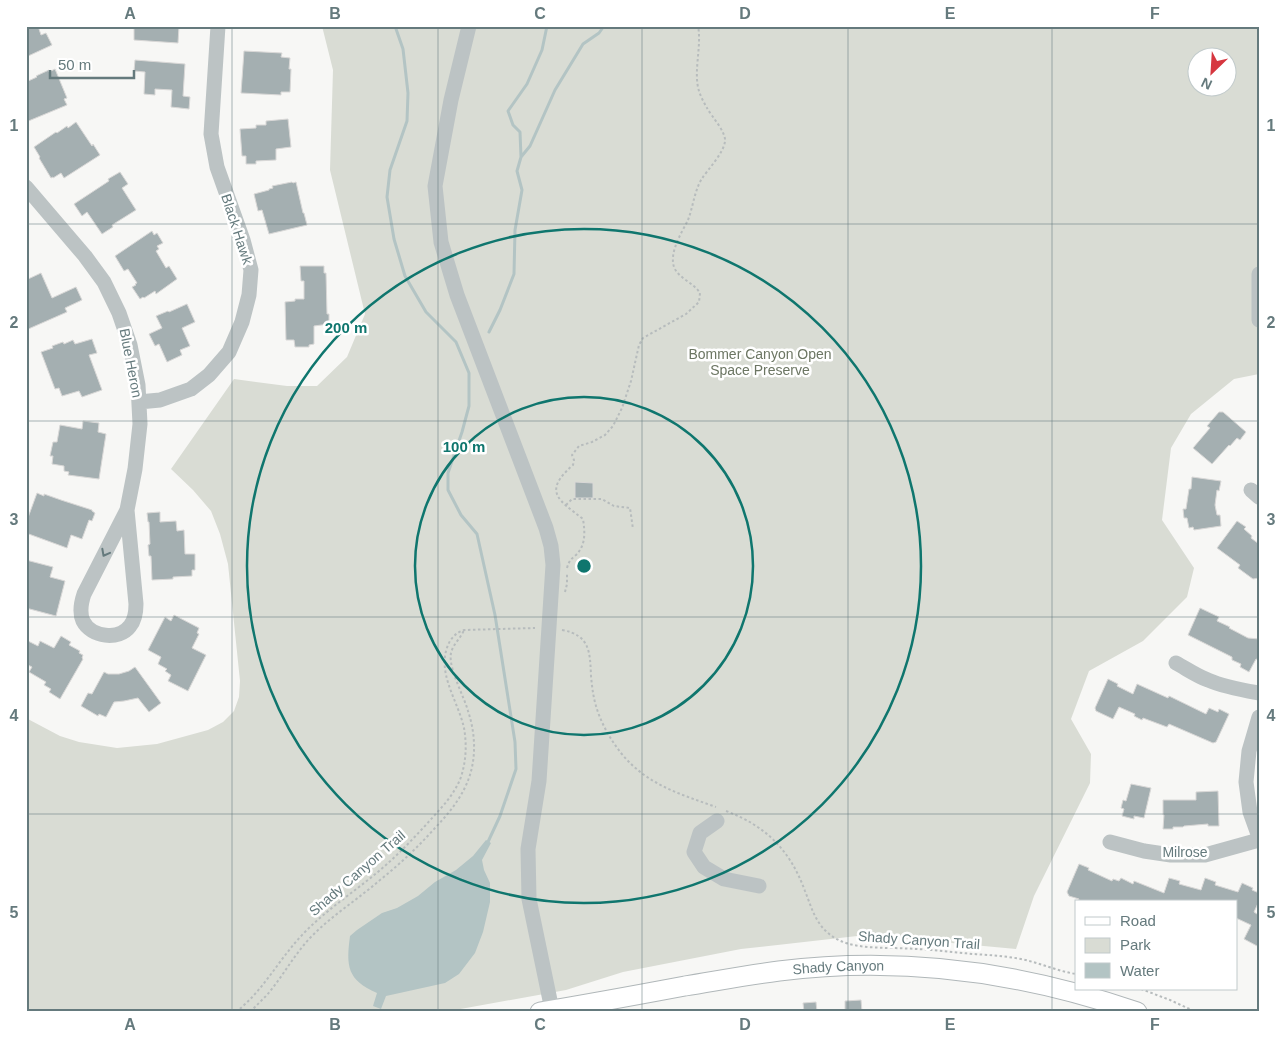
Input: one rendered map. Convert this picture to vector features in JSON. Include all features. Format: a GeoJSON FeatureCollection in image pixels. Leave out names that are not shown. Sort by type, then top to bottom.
{"type":"FeatureCollection","features":[{"type":"Feature","properties":{"kind":"main road","name":"Shady Canyon"},"geometry":{"type":"LineString","coordinates":[[546,1011],[780,971],[887,966],[956,970],[1021,980],[1091,997],[1138,1012]]}},
{"type":"Feature","properties":{"kind":"street","name":"Black Hawk"},"geometry":{"type":"LineString","coordinates":[[139,402],[160,400],[191,389],[209,375],[229,352],[242,322],[249,295],[251,270],[243,240],[217,166],[212,134],[218,26]]}},
{"type":"Feature","properties":{"kind":"street"},"geometry":{"type":"LineString","coordinates":[[469,26],[451,100],[435,186],[441,242],[456,295],[546,528],[551,546],[552,574],[540,782],[528,849],[529,899],[546,1011]]}},
{"type":"Feature","properties":{"kind":"street","name":"Blue Heron"},"geometry":{"type":"LineString","coordinates":[[26,187],[104,282],[119,314],[130,345],[138,385],[140,424],[128,510],[136,614],[131,625],[125,631],[117,635],[105,635],[93,632],[83,621],[80,608],[84,594],[128,510]]}},
{"type":"Feature","properties":{"kind":"street"},"geometry":{"type":"LineString","coordinates":[[1259,274],[1259,320]]}},
{"type":"Feature","properties":{"kind":"street"},"geometry":{"type":"LineString","coordinates":[[1176,663],[1216,683],[1243,691],[1259,693]]}},
{"type":"Feature","properties":{"kind":"street"},"geometry":{"type":"LineString","coordinates":[[1259,717],[1249,751],[1246,782],[1250,812],[1259,839]]}},
{"type":"Feature","properties":{"kind":"street"},"geometry":{"type":"LineString","coordinates":[[717,821],[700,834],[694,852],[704,867],[724,879],[759,886]]}},
{"type":"Feature","properties":{"kind":"street","name":"Milrose"},"geometry":{"type":"LineString","coordinates":[[1110,842],[1144,851],[1171,855],[1205,855],[1259,839]]}},
{"type":"Feature","properties":{"kind":"path"},"geometry":{"type":"LineString","coordinates":[[566,592],[568,562],[578,554],[584,543],[585,531],[583,519],[560,500],[556,494],[556,487],[564,473],[573,466],[574,460],[572,455],[579,446],[592,442],[605,434],[613,426],[622,408],[639,345],[643,338],[686,314],[699,302],[700,293],[697,288],[678,274],[673,266],[674,256],[679,235],[688,219],[696,190],[721,153],[726,138],[698,90],[698,26]]}},
{"type":"Feature","properties":{"kind":"path"},"geometry":{"type":"LineString","coordinates":[[566,505],[572,499],[602,499],[614,506],[630,508],[633,529]]}},
{"type":"Feature","properties":{"kind":"path"},"geometry":{"type":"LineString","coordinates":[[465,630],[522,628]]}},
{"type":"Feature","properties":{"kind":"path"},"geometry":{"type":"LineString","coordinates":[[554,628],[570,631],[578,635],[589,649],[593,690],[599,716],[611,740],[629,762],[640,773],[655,783],[713,806]]}},
{"type":"Feature","properties":{"kind":"path","name":"Shady Canyon Trail"},"geometry":{"type":"LineString","coordinates":[[236,1012],[262,987],[302,935],[403,849],[453,793],[463,769],[466,744],[463,725],[447,678],[444,660],[452,638],[457,633],[465,630]]}},
{"type":"Feature","properties":{"kind":"path","name":"Shady Canyon Trail"},"geometry":{"type":"LineString","coordinates":[[250,1012],[267,995],[309,939],[337,913],[402,862],[441,822],[460,797],[470,776],[474,761],[474,739],[468,712],[451,660],[452,650],[465,630]]}},
{"type":"Feature","properties":{"kind":"path","name":"Shady Canyon Trail"},"geometry":{"type":"LineString","coordinates":[[734,814],[758,827],[784,850],[799,875],[816,918],[829,934],[845,943],[875,947],[911,948],[1004,956],[1075,974]]}},
{"type":"Feature","properties":{"kind":"path"},"geometry":{"type":"LineString","coordinates":[[1143,990],[1196,1012]]}},
{"type":"Feature","properties":{"kind":"green space","name":"Bommer Canyon Open Space Preserve"},"geometry":{"type":"Polygon","coordinates":[[[322,26],[1259,26],[1259,374],[1234,379],[1191,414],[1171,448],[1162,520],[1194,568],[1187,597],[1143,641],[1089,671],[1071,719],[1091,754],[1090,783],[1034,896],[1016,949],[866,935],[741,949],[623,972],[566,990],[444,1012],[26,1012],[26,718],[60,736],[79,742],[117,748],[157,744],[208,730],[223,722],[234,711],[239,697],[240,681],[228,564],[220,534],[211,511],[171,469],[234,379],[287,386],[317,386],[347,357],[365,314],[330,170],[333,70],[322,26]]]}},
{"type":"Feature","properties":{"kind":"water"},"geometry":{"type":"Polygon","coordinates":[[[486,840],[491,843],[482,860],[490,883],[490,902],[483,932],[475,953],[459,974],[445,983],[386,996],[381,1009],[373,1006],[377,993],[360,983],[351,971],[348,956],[350,936],[382,913],[397,908],[418,896],[435,882],[456,870],[473,856],[486,840]]]}},
{"type":"Feature","properties":{"kind":"building"},"geometry":{"type":"Polygon","coordinates":[[[26,26],[38,26],[41,35],[46,33],[52,45],[26,57],[26,26]]]}},
{"type":"Feature","properties":{"kind":"building"},"geometry":{"type":"Polygon","coordinates":[[[134,26],[179,26],[178,43],[134,40],[134,26]]]}},
{"type":"Feature","properties":{"kind":"building"},"geometry":{"type":"Polygon","coordinates":[[[244,51],[282,53],[281,57],[290,58],[290,92],[281,92],[281,95],[241,93],[244,51]]]}},
{"type":"Feature","properties":{"kind":"building"},"geometry":{"type":"Polygon","coordinates":[[[135,60],[185,64],[183,96],[190,97],[189,109],[171,107],[172,90],[155,89],[155,95],[144,94],[145,72],[134,71],[135,60]]]}},
{"type":"Feature","properties":{"kind":"building"},"geometry":{"type":"Polygon","coordinates":[[[55,69],[67,98],[64,99],[67,105],[26,122],[26,82],[49,70],[49,72],[55,69]]]}},
{"type":"Feature","properties":{"kind":"building"},"geometry":{"type":"Polygon","coordinates":[[[288,119],[291,147],[276,149],[276,160],[256,161],[256,164],[246,164],[246,156],[242,156],[240,129],[256,128],[256,125],[266,125],[266,121],[288,119]]]}},
{"type":"Feature","properties":{"kind":"building"},"geometry":{"type":"Polygon","coordinates":[[[76,122],[100,155],[64,178],[61,173],[51,178],[34,147],[56,132],[67,126],[68,128],[76,122]]]}},
{"type":"Feature","properties":{"kind":"building"},"geometry":{"type":"Polygon","coordinates":[[[120,172],[128,184],[122,188],[136,210],[112,225],[113,227],[102,234],[87,212],[82,216],[74,204],[120,172]]]}},
{"type":"Feature","properties":{"kind":"building"},"geometry":{"type":"Polygon","coordinates":[[[296,182],[307,225],[269,234],[262,210],[258,211],[254,194],[269,190],[273,188],[272,186],[296,182]]]}},
{"type":"Feature","properties":{"kind":"building"},"geometry":{"type":"Polygon","coordinates":[[[152,231],[154,235],[157,233],[163,243],[157,246],[159,249],[156,251],[166,268],[169,266],[177,279],[156,294],[155,291],[140,299],[132,287],[137,283],[128,269],[124,271],[115,256],[152,231]]]}},
{"type":"Feature","properties":{"kind":"building"},"geometry":{"type":"Polygon","coordinates":[[[300,266],[324,266],[324,273],[326,273],[329,324],[314,326],[314,344],[309,345],[309,347],[295,347],[294,340],[286,340],[285,302],[304,299],[304,281],[301,281],[300,266]]]}},
{"type":"Feature","properties":{"kind":"building"},"geometry":{"type":"Polygon","coordinates":[[[41,273],[52,298],[76,287],[82,300],[65,308],[67,312],[26,330],[26,280],[41,273]]]}},
{"type":"Feature","properties":{"kind":"building"},"geometry":{"type":"Polygon","coordinates":[[[187,304],[195,322],[182,328],[190,346],[180,350],[182,355],[167,362],[159,344],[155,346],[149,334],[162,328],[156,316],[187,304]]]}},
{"type":"Feature","properties":{"kind":"building"},"geometry":{"type":"Polygon","coordinates":[[[92,339],[97,353],[89,355],[102,390],[82,397],[79,391],[62,396],[59,388],[55,389],[41,352],[63,342],[64,344],[73,340],[75,344],[92,339]]]}},
{"type":"Feature","properties":{"kind":"building"},"geometry":{"type":"Polygon","coordinates":[[[1219,412],[1223,412],[1246,432],[1240,440],[1237,438],[1229,445],[1212,464],[1193,448],[1210,428],[1207,426],[1219,412]]]}},
{"type":"Feature","properties":{"kind":"building"},"geometry":{"type":"Polygon","coordinates":[[[83,421],[99,423],[98,432],[106,434],[99,479],[68,475],[69,472],[64,471],[64,466],[52,464],[53,456],[50,456],[53,442],[57,442],[60,425],[82,429],[83,421]]]}},
{"type":"Feature","properties":{"kind":"building"},"geometry":{"type":"Polygon","coordinates":[[[1192,477],[1221,481],[1219,491],[1217,490],[1215,505],[1217,515],[1220,515],[1221,526],[1194,530],[1193,527],[1189,528],[1187,518],[1184,518],[1183,509],[1186,509],[1192,477]]]}},
{"type":"Feature","properties":{"kind":"building"},"geometry":{"type":"Polygon","coordinates":[[[575,482],[593,483],[593,498],[575,498],[575,482]]]}},
{"type":"Feature","properties":{"kind":"building"},"geometry":{"type":"Polygon","coordinates":[[[37,493],[92,510],[95,513],[92,521],[89,520],[82,539],[71,535],[67,548],[26,533],[26,523],[37,493]]]}},
{"type":"Feature","properties":{"kind":"building"},"geometry":{"type":"Polygon","coordinates":[[[160,512],[160,522],[176,521],[177,531],[184,530],[185,554],[195,554],[195,570],[192,570],[192,576],[152,580],[147,513],[160,512]]]}},
{"type":"Feature","properties":{"kind":"building"},"geometry":{"type":"Polygon","coordinates":[[[1237,521],[1246,527],[1244,529],[1259,544],[1259,578],[1253,579],[1238,568],[1240,565],[1217,548],[1237,521]]]}},
{"type":"Feature","properties":{"kind":"building"},"geometry":{"type":"Polygon","coordinates":[[[26,560],[53,567],[50,577],[65,581],[56,616],[26,608],[26,560]]]}},
{"type":"Feature","properties":{"kind":"building"},"geometry":{"type":"Polygon","coordinates":[[[1200,608],[1219,617],[1217,621],[1248,638],[1259,639],[1259,660],[1256,659],[1249,672],[1240,667],[1241,664],[1232,660],[1232,657],[1188,635],[1200,608]]]}},
{"type":"Feature","properties":{"kind":"building"},"geometry":{"type":"Polygon","coordinates":[[[174,615],[199,628],[197,633],[199,634],[192,648],[206,655],[188,691],[168,681],[171,675],[165,671],[167,669],[158,664],[161,657],[148,650],[165,617],[171,621],[174,615]]]}},
{"type":"Feature","properties":{"kind":"building"},"geometry":{"type":"Polygon","coordinates":[[[61,636],[71,642],[69,645],[80,651],[79,653],[83,655],[83,659],[60,699],[49,692],[51,689],[44,685],[46,682],[29,672],[32,667],[26,664],[26,640],[38,646],[40,641],[54,648],[61,636]]]}},
{"type":"Feature","properties":{"kind":"building"},"geometry":{"type":"Polygon","coordinates":[[[135,667],[161,703],[149,712],[138,698],[114,702],[106,717],[99,714],[98,716],[81,706],[88,693],[92,694],[104,672],[119,674],[135,667]]]}},
{"type":"Feature","properties":{"kind":"building"},"geometry":{"type":"Polygon","coordinates":[[[1108,679],[1133,694],[1137,684],[1168,698],[1169,696],[1206,714],[1209,708],[1218,712],[1219,709],[1229,714],[1216,742],[1213,743],[1169,724],[1167,727],[1143,718],[1142,720],[1134,716],[1135,714],[1119,707],[1113,719],[1096,711],[1095,708],[1108,679]]]}},
{"type":"Feature","properties":{"kind":"building"},"geometry":{"type":"Polygon","coordinates":[[[1131,784],[1151,788],[1144,818],[1134,816],[1134,819],[1122,816],[1124,809],[1121,808],[1123,800],[1126,801],[1131,784]]]}},
{"type":"Feature","properties":{"kind":"building"},"geometry":{"type":"Polygon","coordinates":[[[1218,791],[1219,826],[1208,826],[1208,824],[1163,829],[1163,800],[1196,800],[1196,792],[1218,791]]]}},
{"type":"Feature","properties":{"kind":"building"},"geometry":{"type":"Polygon","coordinates":[[[1079,864],[1112,881],[1113,879],[1119,881],[1121,878],[1133,884],[1134,881],[1164,893],[1169,878],[1180,881],[1179,884],[1201,890],[1205,878],[1216,882],[1215,885],[1238,892],[1242,883],[1259,893],[1259,901],[1254,912],[1257,914],[1259,912],[1259,947],[1244,939],[1251,925],[1238,919],[1238,900],[1079,900],[1069,896],[1067,892],[1079,864]]]}},
{"type":"Feature","properties":{"kind":"building"},"geometry":{"type":"Polygon","coordinates":[[[861,1000],[862,1012],[845,1012],[845,1001],[861,1000]]]}},
{"type":"Feature","properties":{"kind":"building"},"geometry":{"type":"Polygon","coordinates":[[[816,1002],[817,1012],[804,1012],[803,1003],[816,1002]]]}},
{"type":"Feature","properties":{"kind":"waterway"},"geometry":{"type":"LineString","coordinates":[[395,26],[403,49],[408,93],[407,121],[390,170],[387,197],[394,239],[405,276],[426,312],[456,342],[469,373],[469,406],[448,473],[448,490],[461,515],[477,534],[495,615],[515,742],[516,769],[500,816],[487,844]]}},
{"type":"Feature","properties":{"kind":"waterway"},"geometry":{"type":"LineString","coordinates":[[521,157],[520,132],[513,125],[508,111],[527,84],[542,50],[547,26]]}},
{"type":"Feature","properties":{"kind":"waterway"},"geometry":{"type":"LineString","coordinates":[[489,332],[514,274],[515,230],[522,190],[517,171],[521,157],[530,146],[555,90],[583,44],[599,33],[604,26]]}}]}
